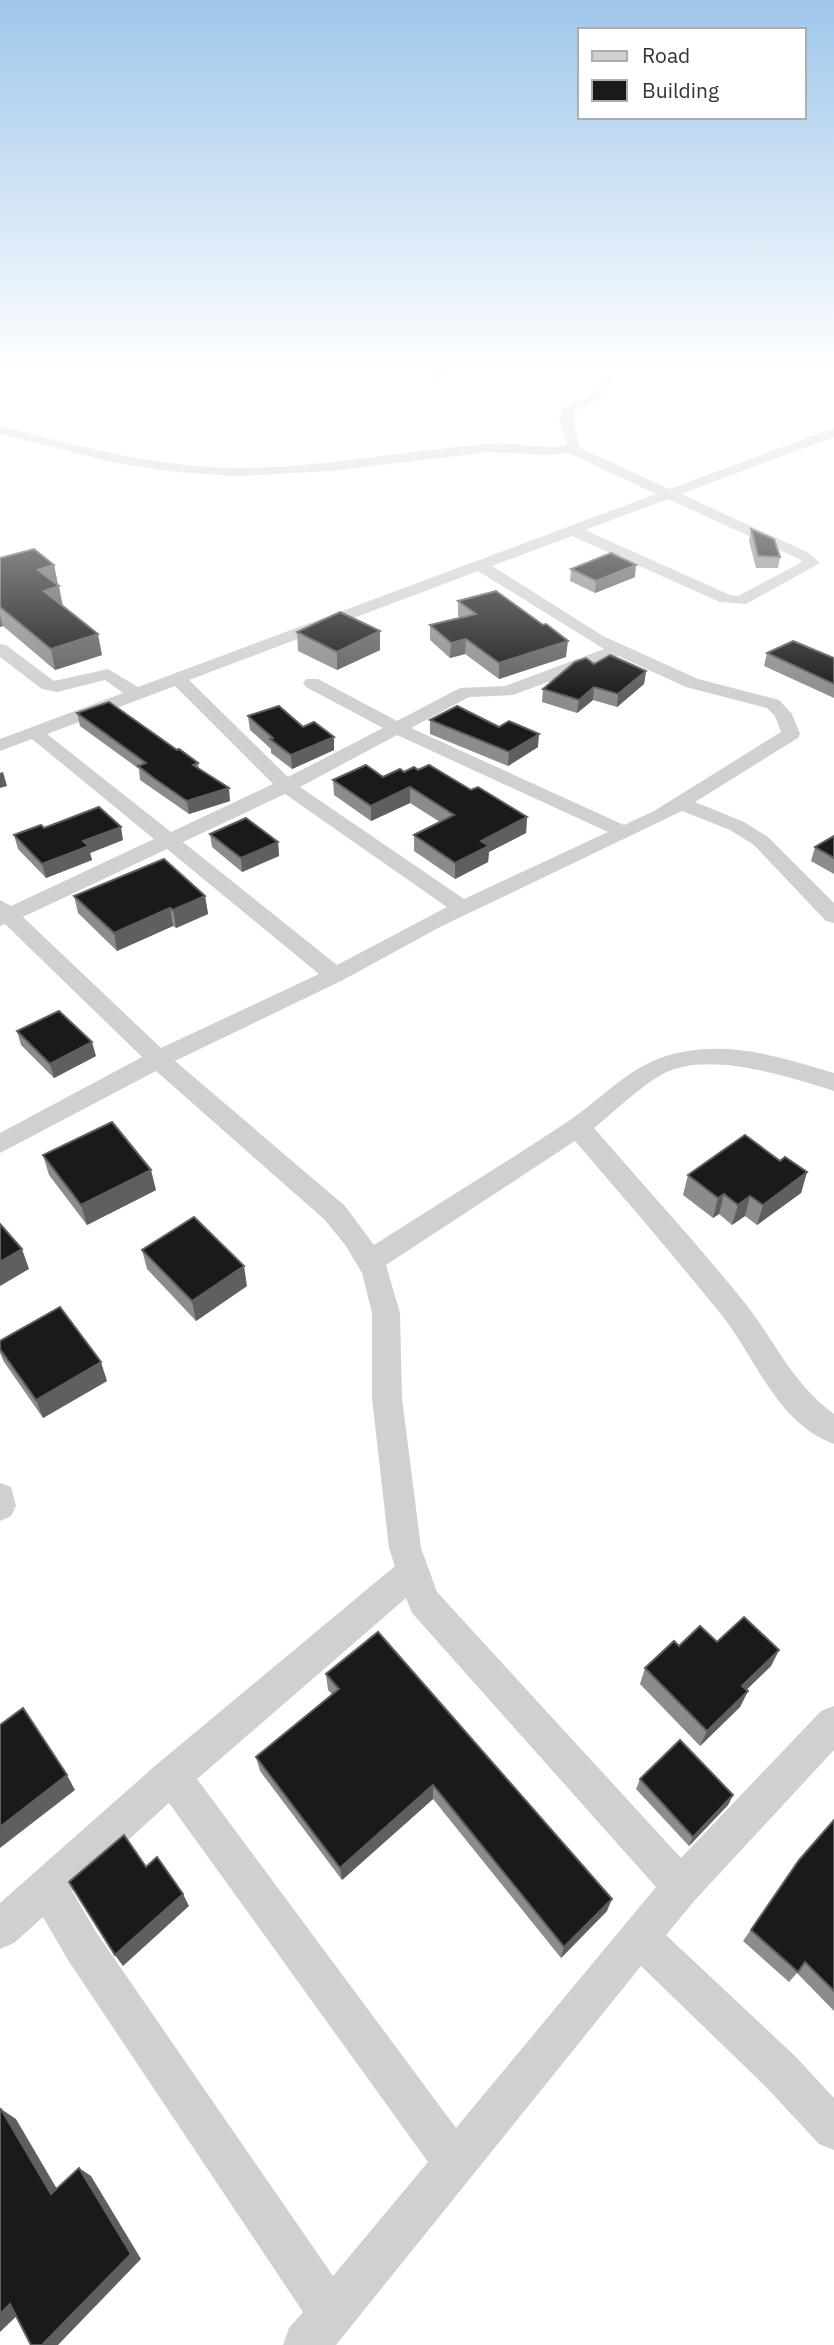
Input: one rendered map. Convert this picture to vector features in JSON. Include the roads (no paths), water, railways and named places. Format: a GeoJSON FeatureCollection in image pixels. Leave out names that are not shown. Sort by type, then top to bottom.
{"type":"FeatureCollection","features":[{"type":"Feature","properties":{"kind":"street"},"geometry":{"type":"LineString","coordinates":[[572,530],[726,599],[740,601],[812,563],[804,556],[641,482]]}},
{"type":"Feature","properties":{"kind":"street"},"geometry":{"type":"LineString","coordinates":[[0,745],[700,482]]}},
{"type":"Feature","properties":{"kind":"street"},"geometry":{"type":"LineString","coordinates":[[0,1144],[158,1059],[335,975],[463,907],[680,803],[791,734],[783,714],[773,704],[759,698],[692,683],[618,650],[597,640],[480,565]]}},
{"type":"Feature","properties":{"kind":"street"},"geometry":{"type":"LineString","coordinates":[[0,649],[48,684],[64,687],[107,674],[138,695]]}},
{"type":"Feature","properties":{"kind":"street"},"geometry":{"type":"LineString","coordinates":[[618,650],[507,691],[466,692],[286,786],[3,914],[158,1059],[335,1213],[356,1238],[376,1272],[386,1313],[387,1398],[405,1548],[424,1602],[681,1886]]}},
{"type":"Feature","properties":{"kind":"street"},"geometry":{"type":"LineString","coordinates":[[179,680],[286,786],[463,907]]}},
{"type":"Feature","properties":{"kind":"street"},"geometry":{"type":"LineString","coordinates":[[312,683],[396,728],[624,832]]}},
{"type":"Feature","properties":{"kind":"street"},"geometry":{"type":"LineString","coordinates":[[34,732],[335,975]]}},
{"type":"Feature","properties":{"kind":"street"},"geometry":{"type":"LineString","coordinates":[[680,803],[737,826],[761,841],[834,916]]}},
{"type":"Feature","properties":{"kind":"street"},"geometry":{"type":"LineString","coordinates":[[369,1262],[578,1127],[654,1068],[687,1059],[722,1056],[777,1065],[829,1085]]}},
{"type":"Feature","properties":{"kind":"street"},"geometry":{"type":"LineString","coordinates":[[578,1127],[733,1308],[769,1365],[803,1408],[834,1431]]}},
{"type":"Feature","properties":{"kind":"street"},"geometry":{"type":"LineString","coordinates":[[0,1497],[0,1506]]}},
{"type":"Feature","properties":{"kind":"street"},"geometry":{"type":"LineString","coordinates":[[0,1929],[169,1778],[413,1572]]}},
{"type":"Feature","properties":{"kind":"street"},"geometry":{"type":"LineString","coordinates":[[47,1886],[319,2330],[681,1886],[834,1724]]}},
{"type":"Feature","properties":{"kind":"street"},"geometry":{"type":"LineString","coordinates":[[169,1778],[183,1791],[455,2163]]}},
{"type":"Feature","properties":{"kind":"street"},"geometry":{"type":"LineString","coordinates":[[639,1937],[781,2073],[834,2129]]}}]}
